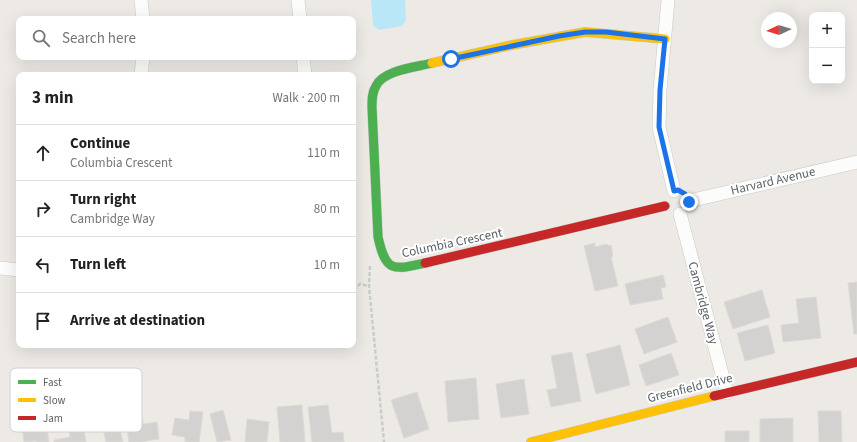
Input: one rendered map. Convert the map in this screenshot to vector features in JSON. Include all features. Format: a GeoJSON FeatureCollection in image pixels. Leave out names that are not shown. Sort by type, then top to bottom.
{"type":"FeatureCollection","features":[{"type":"Feature","properties":{"kind":"street"},"geometry":{"type":"LineString","coordinates":[[141,0],[143,16]]}},
{"type":"Feature","properties":{"kind":"street"},"geometry":{"type":"LineString","coordinates":[[298,0],[300,16]]}},
{"type":"Feature","properties":{"kind":"street"},"geometry":{"type":"LineString","coordinates":[[668,0],[660,90],[659,127],[674,191]]}},
{"type":"Feature","properties":{"kind":"street","name":"Columbia Crescent"},"geometry":{"type":"LineString","coordinates":[[665,39],[606,32],[585,32],[559,36],[397,71],[380,78],[372,90],[378,237],[382,258],[388,266],[403,268],[665,206]]}},
{"type":"Feature","properties":{"kind":"street"},"geometry":{"type":"LineString","coordinates":[[141,72],[143,60]]}},
{"type":"Feature","properties":{"kind":"street"},"geometry":{"type":"LineString","coordinates":[[303,60],[305,72]]}},
{"type":"Feature","properties":{"kind":"street","name":"Harvard Avenue"},"geometry":{"type":"LineString","coordinates":[[689,202],[857,162]]}},
{"type":"Feature","properties":{"kind":"street"},"geometry":{"type":"LineString","coordinates":[[678,190],[685,194],[689,202],[687,209],[676,215],[670,212],[665,206],[667,195],[674,191],[678,190]]}},
{"type":"Feature","properties":{"kind":"street","name":"Cambridge Way"},"geometry":{"type":"LineString","coordinates":[[680,214],[727,393]]}},
{"type":"Feature","properties":{"kind":"street"},"geometry":{"type":"LineString","coordinates":[[0,268],[16,270]]}},
{"type":"Feature","properties":{"kind":"street","name":"Greenfield Drive"},"geometry":{"type":"LineString","coordinates":[[531,442],[857,362]]}},
{"type":"Feature","properties":{"kind":"path"},"geometry":{"type":"LineString","coordinates":[[370,265],[368,286],[384,442]]}},
{"type":"Feature","properties":{"kind":"path"},"geometry":{"type":"LineString","coordinates":[[356,287],[360,284],[368,286]]}},
{"type":"Feature","properties":{"kind":"water"},"geometry":{"type":"Polygon","coordinates":[[[371,0],[405,0],[406,20],[402,26],[379,30],[373,25],[371,0]]]}},
{"type":"Feature","properties":{"kind":"building"},"geometry":{"type":"Polygon","coordinates":[[[595,243],[595,247],[607,244],[608,246],[611,245],[613,257],[611,257],[618,286],[595,291],[584,246],[595,243]]]}},
{"type":"Feature","properties":{"kind":"building"},"geometry":{"type":"Polygon","coordinates":[[[663,275],[666,287],[661,288],[663,299],[630,305],[625,284],[663,275]]]}},
{"type":"Feature","properties":{"kind":"building"},"geometry":{"type":"Polygon","coordinates":[[[857,282],[857,334],[854,334],[848,283],[857,282]]]}},
{"type":"Feature","properties":{"kind":"building"},"geometry":{"type":"Polygon","coordinates":[[[762,290],[770,317],[733,329],[724,302],[762,290]]]}},
{"type":"Feature","properties":{"kind":"building"},"geometry":{"type":"Polygon","coordinates":[[[816,297],[821,338],[783,342],[781,325],[799,323],[796,299],[816,297]]]}},
{"type":"Feature","properties":{"kind":"building"},"geometry":{"type":"Polygon","coordinates":[[[668,317],[677,342],[644,354],[635,329],[668,317]]]}},
{"type":"Feature","properties":{"kind":"building"},"geometry":{"type":"Polygon","coordinates":[[[768,325],[775,353],[745,361],[737,333],[768,325]]]}},
{"type":"Feature","properties":{"kind":"building"},"geometry":{"type":"Polygon","coordinates":[[[620,345],[630,385],[596,394],[586,354],[620,345]]]}},
{"type":"Feature","properties":{"kind":"building"},"geometry":{"type":"Polygon","coordinates":[[[572,352],[581,401],[551,407],[547,390],[557,388],[551,356],[572,352]]]}},
{"type":"Feature","properties":{"kind":"building"},"geometry":{"type":"Polygon","coordinates":[[[671,353],[679,375],[646,386],[639,365],[671,353]]]}},
{"type":"Feature","properties":{"kind":"building"},"geometry":{"type":"Polygon","coordinates":[[[476,378],[479,419],[448,422],[445,381],[476,378]]]}},
{"type":"Feature","properties":{"kind":"building"},"geometry":{"type":"Polygon","coordinates":[[[524,379],[529,414],[501,418],[496,384],[524,379]]]}},
{"type":"Feature","properties":{"kind":"building"},"geometry":{"type":"Polygon","coordinates":[[[417,392],[429,429],[404,438],[391,400],[417,392]]]}},
{"type":"Feature","properties":{"kind":"building"},"geometry":{"type":"Polygon","coordinates":[[[302,405],[305,442],[280,442],[277,407],[302,405]]]}},
{"type":"Feature","properties":{"kind":"building"},"geometry":{"type":"Polygon","coordinates":[[[328,405],[332,433],[343,432],[344,442],[312,442],[308,407],[328,405]]]}},
{"type":"Feature","properties":{"kind":"building"},"geometry":{"type":"Polygon","coordinates":[[[223,410],[231,440],[217,442],[210,414],[223,410]]]}},
{"type":"Feature","properties":{"kind":"building"},"geometry":{"type":"Polygon","coordinates":[[[190,411],[203,412],[199,442],[185,442],[185,437],[172,435],[175,418],[189,420],[190,411]]]}},
{"type":"Feature","properties":{"kind":"building"},"geometry":{"type":"Polygon","coordinates":[[[818,411],[841,411],[842,442],[819,442],[818,411]]]}},
{"type":"Feature","properties":{"kind":"building"},"geometry":{"type":"Polygon","coordinates":[[[142,418],[143,424],[157,422],[159,439],[129,442],[127,432],[142,432],[142,418]]]}},
{"type":"Feature","properties":{"kind":"building"},"geometry":{"type":"Polygon","coordinates":[[[793,418],[793,442],[760,442],[760,419],[793,418]]]}},
{"type":"Feature","properties":{"kind":"building"},"geometry":{"type":"Polygon","coordinates":[[[247,419],[269,422],[267,442],[245,442],[247,419]]]}},
{"type":"Feature","properties":{"kind":"building"},"geometry":{"type":"Polygon","coordinates":[[[725,431],[749,431],[749,442],[725,442],[725,431]]]}},
{"type":"Feature","properties":{"kind":"building"},"geometry":{"type":"Polygon","coordinates":[[[23,432],[48,432],[49,442],[24,442],[23,432]]]}},
{"type":"Feature","properties":{"kind":"building"},"geometry":{"type":"Polygon","coordinates":[[[69,432],[84,432],[86,442],[54,442],[54,440],[70,437],[69,432]]]}},
{"type":"Feature","properties":{"kind":"building"},"geometry":{"type":"Polygon","coordinates":[[[104,432],[121,432],[123,442],[106,442],[104,432]]]}},
{"type":"Feature","properties":{"kind":"traffic: fast"},"geometry":{"type":"LineString","coordinates":[[425,263],[405,267],[392,266],[384,257],[381,249],[378,237],[372,102],[375,88],[386,76],[401,70],[432,63]]}},
{"type":"Feature","properties":{"kind":"traffic: slow"},"geometry":{"type":"LineString","coordinates":[[432,63],[512,45],[585,32],[665,39]]}},
{"type":"Feature","properties":{"kind":"traffic: slow"},"geometry":{"type":"LineString","coordinates":[[531,442],[714,396]]}},
{"type":"Feature","properties":{"kind":"traffic: jam"},"geometry":{"type":"LineString","coordinates":[[425,263],[665,206]]}},
{"type":"Feature","properties":{"kind":"traffic: jam"},"geometry":{"type":"LineString","coordinates":[[714,396],[857,362]]}},
{"type":"Feature","properties":{"kind":"route"},"geometry":{"type":"LineString","coordinates":[[451,59],[512,45],[585,32],[606,32],[665,39],[660,90],[659,127],[674,191],[678,190],[685,194],[688,197],[689,202]]}}]}
